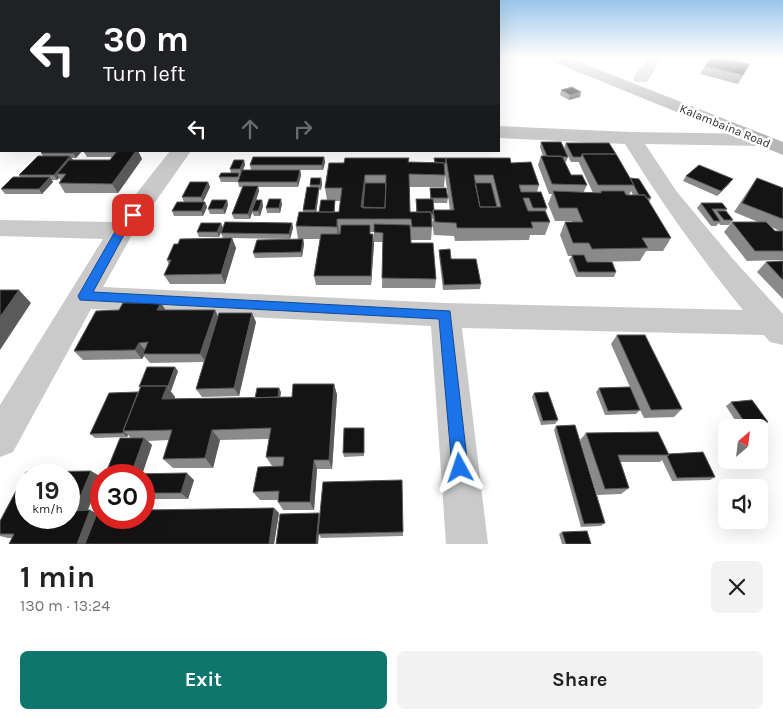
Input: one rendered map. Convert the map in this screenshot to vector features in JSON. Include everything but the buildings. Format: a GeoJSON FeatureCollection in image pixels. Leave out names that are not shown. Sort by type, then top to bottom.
{"type":"FeatureCollection","features":[{"type":"Feature","properties":{"kind":"main road","name":"Kalambaina Road"},"geometry":{"type":"LineString","coordinates":[[619,83],[783,149]]}},
{"type":"Feature","properties":{"kind":"main road","name":"Kalambaina Road"},"geometry":{"type":"LineString","coordinates":[[656,83],[756,120]]}},
{"type":"Feature","properties":{"kind":"street"},"geometry":{"type":"LineString","coordinates":[[500,132],[631,138],[761,140]]}},
{"type":"Feature","properties":{"kind":"street"},"geometry":{"type":"LineString","coordinates":[[631,138],[681,212],[722,265],[778,329]]}},
{"type":"Feature","properties":{"kind":"street"},"geometry":{"type":"LineString","coordinates":[[0,439],[121,231],[180,152]]}},
{"type":"Feature","properties":{"kind":"street"},"geometry":{"type":"LineString","coordinates":[[0,228],[121,231]]}},
{"type":"Feature","properties":{"kind":"street"},"geometry":{"type":"LineString","coordinates":[[84,296],[445,315],[778,329]]}},
{"type":"Feature","properties":{"kind":"street"},"geometry":{"type":"LineString","coordinates":[[445,315],[467,544]]}},
{"type":"Feature","properties":{"kind":"route"},"geometry":{"type":"LineString","coordinates":[[133,215],[121,231],[84,296],[445,315],[460,468]]}}]}
